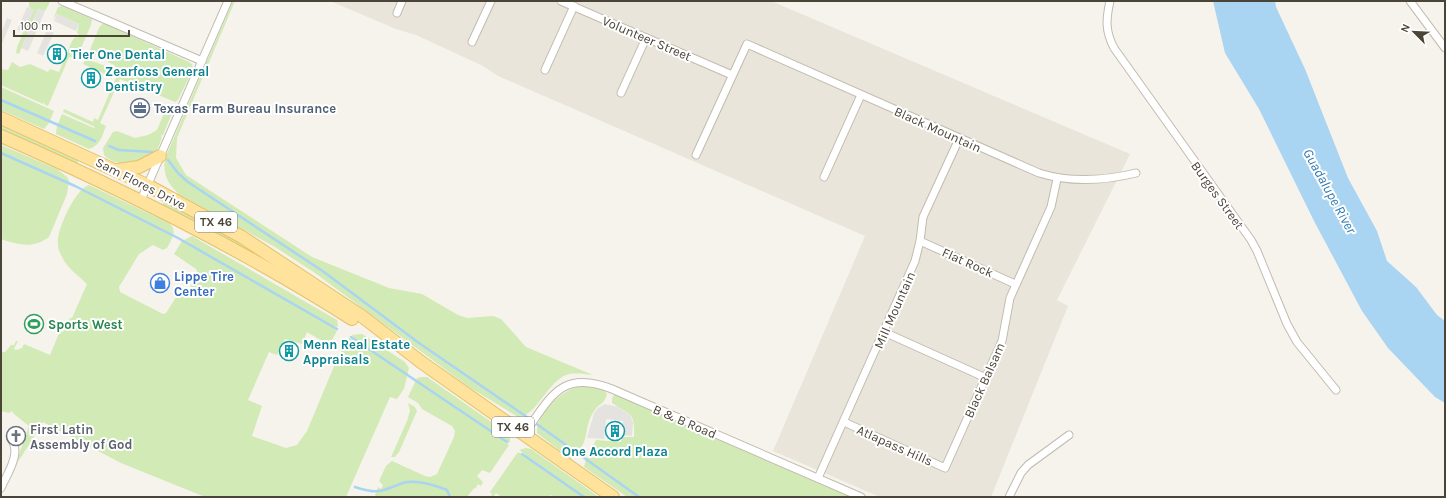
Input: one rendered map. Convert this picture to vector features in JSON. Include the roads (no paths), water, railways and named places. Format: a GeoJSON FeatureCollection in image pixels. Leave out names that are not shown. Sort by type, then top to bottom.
{"type":"FeatureCollection","features":[{"type":"Feature","properties":{"kind":"main road","name":"Sam Flores Drive"},"geometry":{"type":"LineString","coordinates":[[1,118],[148,185],[215,221],[280,261],[379,329],[413,356],[613,497]]}},
{"type":"Feature","properties":{"kind":"main road","name":"Sam Flores Drive"},"geometry":{"type":"LineString","coordinates":[[1,136],[141,200],[289,282],[413,356]]}},
{"type":"Feature","properties":{"kind":"main road"},"geometry":{"type":"LineString","coordinates":[[116,170],[139,167],[160,156]]}},
{"type":"Feature","properties":{"kind":"street"},"geometry":{"type":"LineString","coordinates":[[62,1],[202,61]]}},
{"type":"Feature","properties":{"kind":"street"},"geometry":{"type":"LineString","coordinates":[[141,200],[228,1]]}},
{"type":"Feature","properties":{"kind":"street"},"geometry":{"type":"LineString","coordinates":[[397,13],[402,1]]}},
{"type":"Feature","properties":{"kind":"street"},"geometry":{"type":"LineString","coordinates":[[472,42],[491,1]]}},
{"type":"Feature","properties":{"kind":"street","name":"Volunteer Street"},"geometry":{"type":"LineString","coordinates":[[561,1],[732,75]]}},
{"type":"Feature","properties":{"kind":"street","name":"Burges Street"},"geometry":{"type":"LineString","coordinates":[[1110,1],[1106,24],[1109,39],[1114,48],[1251,240],[1287,324],[1297,342],[1336,390]]}},
{"type":"Feature","properties":{"kind":"street"},"geometry":{"type":"LineString","coordinates":[[1410,1],[1445,48]]}},
{"type":"Feature","properties":{"kind":"street"},"geometry":{"type":"LineString","coordinates":[[545,70],[574,6]]}},
{"type":"Feature","properties":{"kind":"street"},"geometry":{"type":"LineString","coordinates":[[621,93],[646,38]]}},
{"type":"Feature","properties":{"kind":"street","name":"Black Mountain"},"geometry":{"type":"LineString","coordinates":[[732,75],[747,44],[959,139],[1021,166],[1057,179],[1111,179],[1136,173]]}},
{"type":"Feature","properties":{"kind":"street"},"geometry":{"type":"LineString","coordinates":[[696,155],[732,75]]}},
{"type":"Feature","properties":{"kind":"street"},"geometry":{"type":"LineString","coordinates":[[824,177],[861,95]]}},
{"type":"Feature","properties":{"kind":"street","name":"Mill Mountain"},"geometry":{"type":"LineString","coordinates":[[818,478],[915,261],[920,241],[923,217],[959,139]]}},
{"type":"Feature","properties":{"kind":"street","name":"Black Balsam"},"geometry":{"type":"LineString","coordinates":[[945,468],[1002,341],[1010,298],[1050,207],[1057,179]]}},
{"type":"Feature","properties":{"kind":"street","name":"Flat Rock"},"geometry":{"type":"LineString","coordinates":[[920,241],[1015,284]]}},
{"type":"Feature","properties":{"kind":"street"},"geometry":{"type":"LineString","coordinates":[[884,332],[986,378]]}},
{"type":"Feature","properties":{"kind":"street","name":"B & B Road"},"geometry":{"type":"LineString","coordinates":[[524,434],[552,396],[559,390],[575,382],[592,383],[612,389],[861,497]]}},
{"type":"Feature","properties":{"kind":"street","name":"Atlapass Hills"},"geometry":{"type":"LineString","coordinates":[[844,422],[945,468]]}},
{"type":"Feature","properties":{"kind":"street"},"geometry":{"type":"LineString","coordinates":[[1009,497],[1021,473],[1028,465],[1069,435]]}},
{"type":"Feature","properties":{"kind":"street"},"geometry":{"type":"LineString","coordinates":[[1,488],[14,457],[15,448],[11,439]]}},
{"type":"Feature","properties":{"kind":"water","name":"Guadalupe River"},"geometry":{"type":"Polygon","coordinates":[[[1213,1],[1275,1],[1276,7],[1305,69],[1348,178],[1377,231],[1387,261],[1416,287],[1437,315],[1445,321],[1445,403],[1435,397],[1388,348],[1362,311],[1314,221],[1259,109],[1225,53],[1213,1]]]}},
{"type":"Feature","properties":{"kind":"waterway"},"geometry":{"type":"LineString","coordinates":[[1,100],[95,141]]}},
{"type":"Feature","properties":{"kind":"waterway"},"geometry":{"type":"LineString","coordinates":[[109,146],[119,150],[152,152]]}},
{"type":"Feature","properties":{"kind":"waterway"},"geometry":{"type":"LineString","coordinates":[[1,153],[75,186],[178,238],[337,329]]}},
{"type":"Feature","properties":{"kind":"waterway"},"geometry":{"type":"LineString","coordinates":[[168,160],[178,173],[188,182],[324,272],[419,343],[524,415],[639,497]]}},
{"type":"Feature","properties":{"kind":"waterway"},"geometry":{"type":"LineString","coordinates":[[351,337],[507,442]]}},
{"type":"Feature","properties":{"kind":"waterway"},"geometry":{"type":"LineString","coordinates":[[522,454],[584,497]]}},
{"type":"Feature","properties":{"kind":"waterway"},"geometry":{"type":"LineString","coordinates":[[355,487],[370,491],[380,491],[403,483],[419,482],[447,490],[450,497]]}},
{"type":"Feature","properties":{"kind":"place","name":"Tier One Dental"},"geometry":{"type":"Point","coordinates":[57,54]}},
{"type":"Feature","properties":{"kind":"place","name":"Zearfoss General Dentistry"},"geometry":{"type":"Point","coordinates":[91,78]}},
{"type":"Feature","properties":{"kind":"place","name":"Texas Farm Bureau Insurance"},"geometry":{"type":"Point","coordinates":[140,108]}},
{"type":"Feature","properties":{"kind":"place","name":"Lippe Tire Center"},"geometry":{"type":"Point","coordinates":[160,283]}},
{"type":"Feature","properties":{"kind":"place","name":"Sports West"},"geometry":{"type":"Point","coordinates":[34,324]}},
{"type":"Feature","properties":{"kind":"place","name":"Menn Real Estate Appraisals"},"geometry":{"type":"Point","coordinates":[289,351]}},
{"type":"Feature","properties":{"kind":"place","name":"One Accord Plaza"},"geometry":{"type":"Point","coordinates":[615,431]}},
{"type":"Feature","properties":{"kind":"place","name":"First Latin Assembly of God"},"geometry":{"type":"Point","coordinates":[16,436]}}]}
